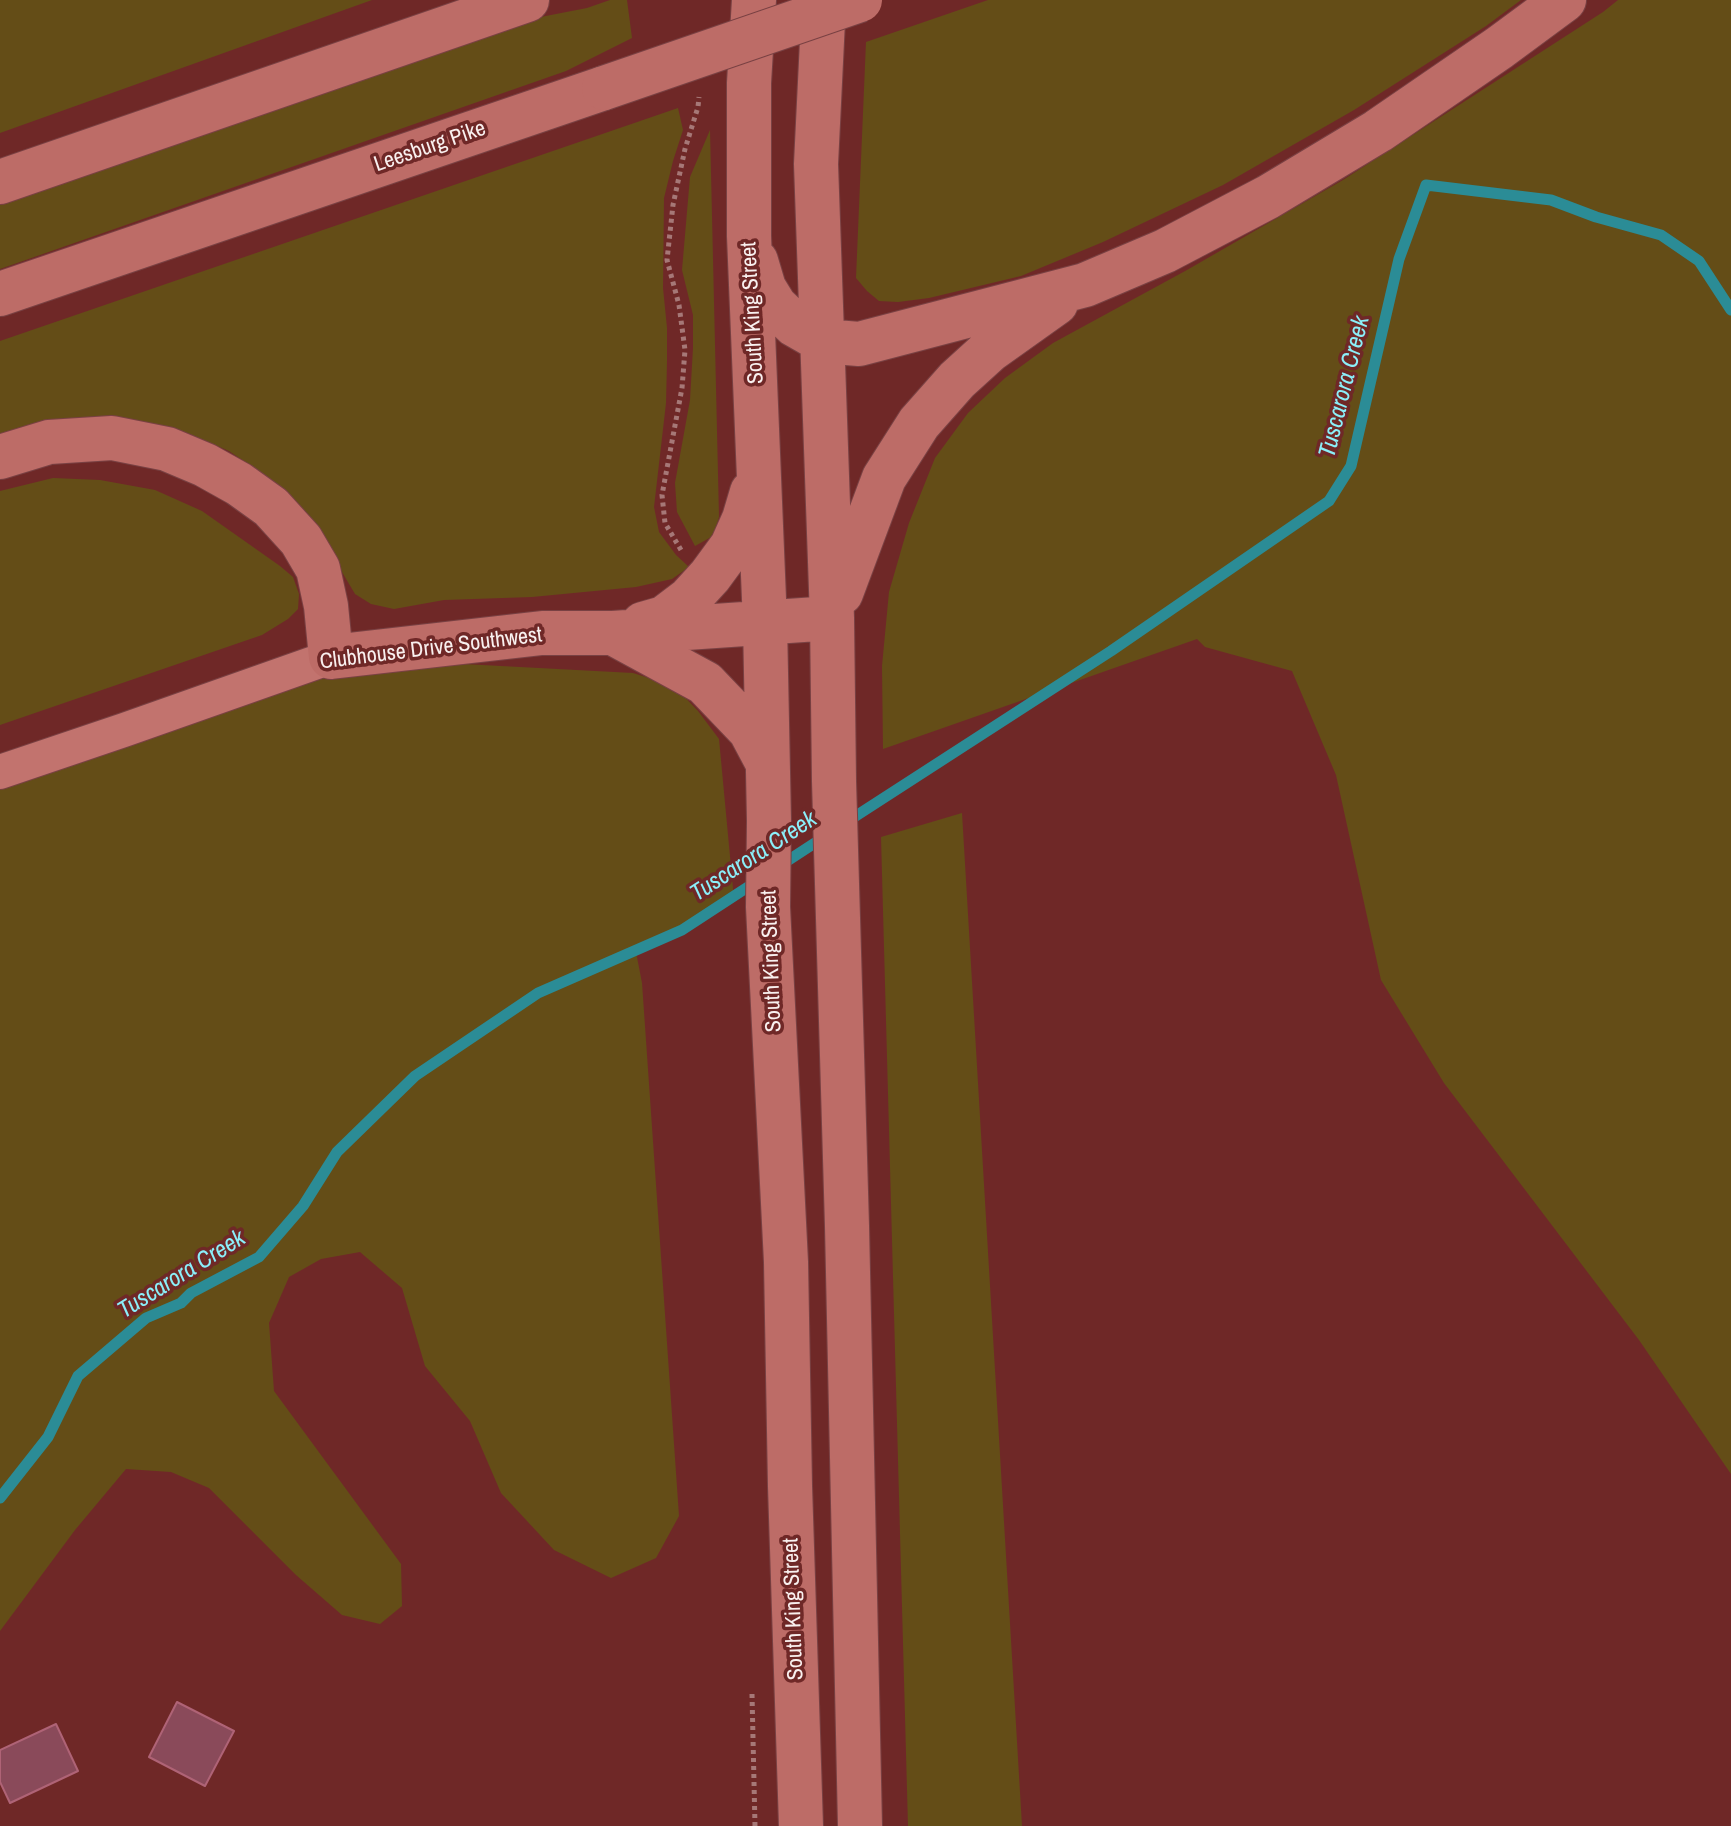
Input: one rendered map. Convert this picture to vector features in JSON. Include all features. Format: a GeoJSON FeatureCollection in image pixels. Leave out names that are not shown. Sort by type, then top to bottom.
{"type":"FeatureCollection","features":[{"type":"Feature","properties":{"kind":"highway"},"geometry":{"type":"LineString","coordinates":[[0,182],[527,0]]}},
{"type":"Feature","properties":{"kind":"highway","name":"South King Street"},"geometry":{"type":"LineString","coordinates":[[754,0],[749,83],[749,236],[760,466],[769,821],[768,907],[786,1262],[801,1826]]}},
{"type":"Feature","properties":{"kind":"highway"},"geometry":{"type":"LineString","coordinates":[[824,0],[816,164],[832,618],[860,1826]]}},
{"type":"Feature","properties":{"kind":"highway","name":"Leesburg Pike"},"geometry":{"type":"LineString","coordinates":[[0,294],[860,0]]}},
{"type":"Feature","properties":{"kind":"highway"},"geometry":{"type":"LineString","coordinates":[[749,236],[764,288],[775,306],[795,325],[823,341],[859,344],[1085,285],[1165,251],[1280,190],[1378,131],[1564,0]]}},
{"type":"Feature","properties":{"kind":"highway"},"geometry":{"type":"LineString","coordinates":[[832,618],[884,478],[919,423],[957,380],[990,350],[1085,285]]}},
{"type":"Feature","properties":{"kind":"highway"},"geometry":{"type":"LineString","coordinates":[[0,457],[49,442],[112,438],[167,449],[239,484],[271,507],[301,540],[318,569],[326,606],[331,657]]}},
{"type":"Feature","properties":{"kind":"highway"},"geometry":{"type":"LineString","coordinates":[[613,633],[664,618],[689,599],[710,576],[732,546],[744,519],[760,466]]}},
{"type":"Feature","properties":{"kind":"highway","name":"Clubhouse Drive Southwest"},"geometry":{"type":"LineString","coordinates":[[331,657],[542,633],[613,633],[832,618]]}},
{"type":"Feature","properties":{"kind":"highway"},"geometry":{"type":"LineString","coordinates":[[613,633],[705,683],[750,730],[767,762]]}},
{"type":"Feature","properties":{"kind":"street","name":"Clubhouse Drive Southwest"},"geometry":{"type":"LineString","coordinates":[[0,772],[331,657]]}},
{"type":"Feature","properties":{"kind":"path"},"geometry":{"type":"LineString","coordinates":[[688,556],[679,549],[665,523],[662,495],[682,388],[685,350],[679,305],[667,260],[673,205],[699,92]]}},
{"type":"Feature","properties":{"kind":"shaded area"},"geometry":{"type":"Polygon","coordinates":[[[0,0],[372,0],[0,133],[0,0]]]}},
{"type":"Feature","properties":{"kind":"shaded area"},"geometry":{"type":"Polygon","coordinates":[[[610,0],[627,0],[632,38],[566,71],[0,269],[0,199],[515,22],[587,8],[610,0]]]}},
{"type":"Feature","properties":{"kind":"shaded area"},"geometry":{"type":"Polygon","coordinates":[[[988,0],[1521,0],[1486,26],[1354,110],[1223,185],[1103,242],[1021,276],[929,298],[879,301],[856,278],[866,42],[988,0]]]}},
{"type":"Feature","properties":{"kind":"shaded area"},"geometry":{"type":"Polygon","coordinates":[[[1618,0],[1731,0],[1731,1474],[1639,1340],[1444,1083],[1381,980],[1336,775],[1292,671],[1205,647],[1197,639],[883,749],[882,666],[889,592],[909,523],[935,458],[968,413],[1005,378],[1053,343],[1343,180],[1618,0]]]}},
{"type":"Feature","properties":{"kind":"shaded area"},"geometry":{"type":"Polygon","coordinates":[[[678,108],[683,130],[664,198],[666,403],[654,507],[659,532],[689,567],[672,579],[636,587],[532,597],[444,600],[394,609],[371,604],[355,594],[326,545],[300,510],[269,478],[229,451],[185,432],[136,420],[87,417],[38,425],[0,437],[0,341],[678,108]]]}},
{"type":"Feature","properties":{"kind":"shaded area"},"geometry":{"type":"Polygon","coordinates":[[[710,130],[719,517],[713,536],[695,546],[677,512],[675,483],[690,400],[693,348],[693,315],[682,270],[690,177],[710,130]]]}},
{"type":"Feature","properties":{"kind":"shaded area"},"geometry":{"type":"Polygon","coordinates":[[[53,478],[100,480],[155,490],[202,511],[293,577],[299,594],[298,609],[262,635],[0,725],[0,491],[53,478]]]}},
{"type":"Feature","properties":{"kind":"shaded area"},"geometry":{"type":"Polygon","coordinates":[[[331,657],[633,673],[674,686],[719,739],[734,899],[682,930],[636,952],[642,983],[679,1516],[656,1558],[611,1578],[554,1550],[501,1493],[470,1421],[425,1366],[402,1288],[360,1252],[321,1259],[289,1277],[269,1323],[274,1391],[401,1564],[402,1606],[380,1624],[342,1615],[296,1575],[209,1488],[171,1472],[126,1469],[75,1530],[0,1631],[0,771],[331,657]]]}},
{"type":"Feature","properties":{"kind":"shaded area"},"geometry":{"type":"Polygon","coordinates":[[[962,813],[1022,1826],[908,1826],[881,837],[962,813]]]}},
{"type":"Feature","properties":{"kind":"building"},"geometry":{"type":"Polygon","coordinates":[[[177,1702],[234,1731],[205,1786],[149,1757],[177,1702]]]}},
{"type":"Feature","properties":{"kind":"building"},"geometry":{"type":"Polygon","coordinates":[[[56,1724],[78,1771],[10,1803],[0,1782],[0,1750],[56,1724]]]}},
{"type":"Feature","properties":{"kind":"waterway","name":"Tuscarora Creek"},"geometry":{"type":"LineString","coordinates":[[845,823],[1111,651],[1329,501],[1351,466],[1399,259],[1426,185],[1551,200],[1596,217],[1661,235],[1699,261],[1731,310]]}},
{"type":"Feature","properties":{"kind":"waterway","name":"Tuscarora Creek"},"geometry":{"type":"LineString","coordinates":[[778,867],[824,837]]}},
{"type":"Feature","properties":{"kind":"waterway","name":"Tuscarora Creek"},"geometry":{"type":"LineString","coordinates":[[0,1498],[48,1437],[78,1376],[146,1318],[181,1303],[191,1293],[259,1257],[303,1206],[337,1152],[415,1076],[538,993],[682,930],[757,881]]}}]}
